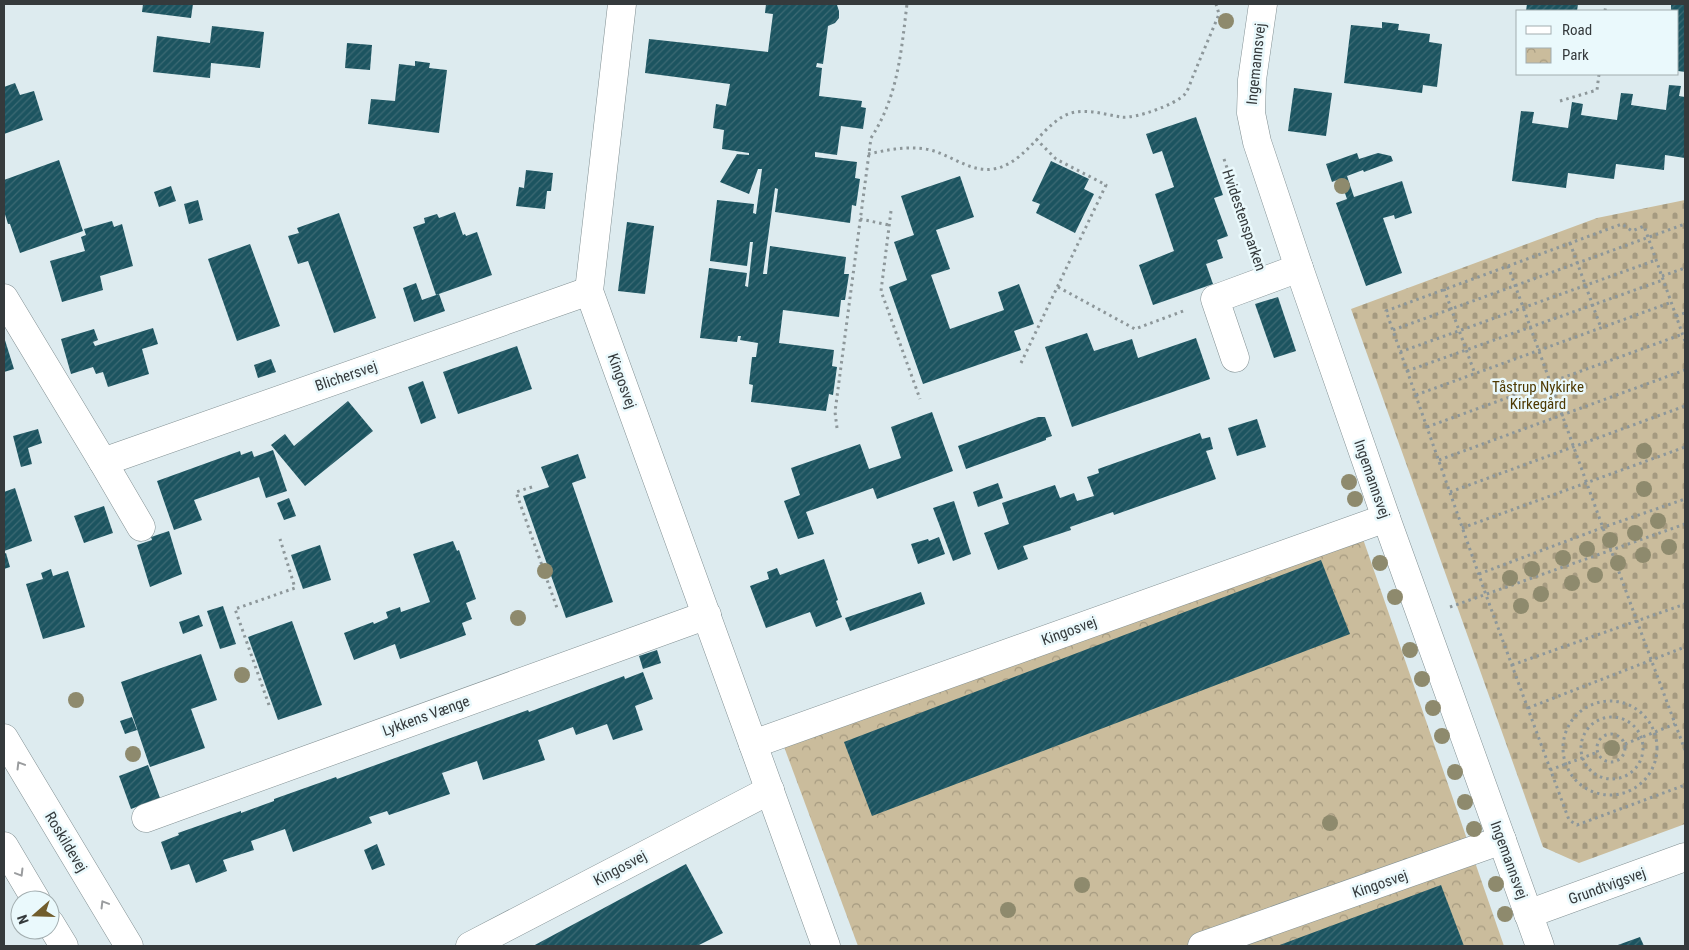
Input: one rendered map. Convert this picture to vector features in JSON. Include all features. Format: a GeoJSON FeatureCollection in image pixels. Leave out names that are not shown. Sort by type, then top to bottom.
{"type":"FeatureCollection","features":[{"type":"Feature","properties":{"kind":"street","name":"Kingosvej"},"geometry":{"type":"LineString","coordinates":[[622,4],[589,291],[826,946]]}},
{"type":"Feature","properties":{"kind":"street","name":"Ingemannsvej"},"geometry":{"type":"LineString","coordinates":[[1263,4],[1252,80],[1251,113],[1257,142],[1386,518],[1540,946]]}},
{"type":"Feature","properties":{"kind":"street","name":"Hvidestensparken"},"geometry":{"type":"LineString","coordinates":[[1215,299],[1299,268]]}},
{"type":"Feature","properties":{"kind":"street","name":"Blichersvej"},"geometry":{"type":"LineString","coordinates":[[103,462],[589,291]]}},
{"type":"Feature","properties":{"kind":"street"},"geometry":{"type":"LineString","coordinates":[[4,298],[140,527]]}},
{"type":"Feature","properties":{"kind":"street"},"geometry":{"type":"LineString","coordinates":[[1215,299],[1236,358]]}},
{"type":"Feature","properties":{"kind":"street","name":"Kingosvej"},"geometry":{"type":"LineString","coordinates":[[753,744],[1386,518]]}},
{"type":"Feature","properties":{"kind":"street","name":"Lykkens Vænge"},"geometry":{"type":"LineString","coordinates":[[146,818],[707,615]]}},
{"type":"Feature","properties":{"kind":"street","name":"Roskildevej"},"geometry":{"type":"LineString","coordinates":[[4,738],[129,946]]}},
{"type":"Feature","properties":{"kind":"street","name":"Kingosvej"},"geometry":{"type":"LineString","coordinates":[[470,946],[770,790]]}},
{"type":"Feature","properties":{"kind":"street","name":"Kingosvej"},"geometry":{"type":"LineString","coordinates":[[1202,946],[1502,840]]}},
{"type":"Feature","properties":{"kind":"street"},"geometry":{"type":"LineString","coordinates":[[4,846],[30,890]]}},
{"type":"Feature","properties":{"kind":"street","name":"Grundtvigsvej"},"geometry":{"type":"LineString","coordinates":[[1528,914],[1685,857]]}},
{"type":"Feature","properties":{"kind":"path"},"geometry":{"type":"LineString","coordinates":[[837,428],[835,412],[868,154],[871,138],[887,110],[895,86],[900,65],[907,4]]}},
{"type":"Feature","properties":{"kind":"path"},"geometry":{"type":"LineString","coordinates":[[868,154],[894,148],[926,149],[981,170],[994,169],[1009,164],[1063,116],[1091,111],[1123,117],[1134,116],[1163,107],[1185,94],[1219,14],[1216,4]]}},
{"type":"Feature","properties":{"kind":"path"},"geometry":{"type":"LineString","coordinates":[[1560,101],[1597,90],[1599,75]]}},
{"type":"Feature","properties":{"kind":"path"},"geometry":{"type":"LineString","coordinates":[[1021,363],[1106,185],[1056,159],[1036,139]]}},
{"type":"Feature","properties":{"kind":"path","name":"Hvidestensparken"},"geometry":{"type":"LineString","coordinates":[[1224,159],[1265,281]]}},
{"type":"Feature","properties":{"kind":"path"},"geometry":{"type":"LineString","coordinates":[[891,211],[881,291],[920,399]]}},
{"type":"Feature","properties":{"kind":"path"},"geometry":{"type":"LineString","coordinates":[[860,219],[889,225]]}},
{"type":"Feature","properties":{"kind":"path"},"geometry":{"type":"LineString","coordinates":[[1685,341],[1644,226],[1632,231],[1622,224],[1386,311],[1486,595],[1569,820],[1577,825],[1685,785]]}},
{"type":"Feature","properties":{"kind":"path"},"geometry":{"type":"LineString","coordinates":[[1393,330],[1685,224]]}},
{"type":"Feature","properties":{"kind":"path"},"geometry":{"type":"LineString","coordinates":[[1570,243],[1601,328]]}},
{"type":"Feature","properties":{"kind":"path"},"geometry":{"type":"LineString","coordinates":[[1400,352],[1656,260]]}},
{"type":"Feature","properties":{"kind":"path"},"geometry":{"type":"LineString","coordinates":[[1508,266],[1604,527],[1636,622],[1685,750]]}},
{"type":"Feature","properties":{"kind":"path"},"geometry":{"type":"LineString","coordinates":[[1408,372],[1593,305],[1685,268]]}},
{"type":"Feature","properties":{"kind":"path"},"geometry":{"type":"LineString","coordinates":[[1058,287],[1135,329],[1215,299]]}},
{"type":"Feature","properties":{"kind":"path"},"geometry":{"type":"LineString","coordinates":[[1444,289],[1475,374]]}},
{"type":"Feature","properties":{"kind":"path"},"geometry":{"type":"LineString","coordinates":[[1416,395],[1672,302]]}},
{"type":"Feature","properties":{"kind":"path"},"geometry":{"type":"LineString","coordinates":[[1676,316],[1685,313]]}},
{"type":"Feature","properties":{"kind":"path"},"geometry":{"type":"LineString","coordinates":[[1427,427],[1684,335]]}},
{"type":"Feature","properties":{"kind":"path"},"geometry":{"type":"LineString","coordinates":[[1439,460],[1685,370]]}},
{"type":"Feature","properties":{"kind":"path"},"geometry":{"type":"LineString","coordinates":[[1450,492],[1685,406]]}},
{"type":"Feature","properties":{"kind":"path"},"geometry":{"type":"LineString","coordinates":[[1462,528],[1685,447]]}},
{"type":"Feature","properties":{"kind":"path"},"geometry":{"type":"LineString","coordinates":[[532,487],[516,492],[557,608]]}},
{"type":"Feature","properties":{"kind":"path"},"geometry":{"type":"LineString","coordinates":[[1479,574],[1685,499]]}},
{"type":"Feature","properties":{"kind":"path"},"geometry":{"type":"LineString","coordinates":[[1421,617],[1685,524]]}},
{"type":"Feature","properties":{"kind":"path"},"geometry":{"type":"LineString","coordinates":[[269,705],[235,609],[295,588],[280,539]]}},
{"type":"Feature","properties":{"kind":"path"},"geometry":{"type":"LineString","coordinates":[[1512,665],[1685,604]]}},
{"type":"Feature","properties":{"kind":"path"},"geometry":{"type":"LineString","coordinates":[[1528,708],[1685,648]]}},
{"type":"Feature","properties":{"kind":"path"},"geometry":{"type":"LineString","coordinates":[[1608,700],[1623,702],[1636,708],[1647,718],[1655,732],[1657,747],[1655,764],[1647,778],[1634,789],[1619,795],[1602,795],[1586,789],[1574,779],[1566,764],[1563,750],[1564,735],[1570,722],[1580,711],[1593,703],[1608,700]]}},
{"type":"Feature","properties":{"kind":"path"},"geometry":{"type":"LineString","coordinates":[[1611,717],[1621,718],[1630,722],[1642,738],[1641,759],[1636,768],[1628,775],[1617,779],[1596,775],[1588,768],[1583,758],[1581,749],[1582,739],[1587,730],[1594,723],[1602,719],[1611,717]]}},
{"type":"Feature","properties":{"kind":"path"},"geometry":{"type":"LineString","coordinates":[[1625,744],[1675,724]]}},
{"type":"Feature","properties":{"kind":"path"},"geometry":{"type":"LineString","coordinates":[[1608,734],[1616,734],[1624,740],[1625,744],[1625,754],[1618,761],[1608,762],[1598,752],[1598,743],[1608,734]]}},
{"type":"Feature","properties":{"kind":"path"},"geometry":{"type":"LineString","coordinates":[[1550,770],[1598,752]]}},
{"type":"Feature","properties":{"kind":"green space","name":"Tåstrup Nykirke Kirkegård"},"geometry":{"type":"Polygon","coordinates":[[[1685,200],[1685,824],[1579,863],[1543,847],[1351,309],[1597,218],[1685,200]]]}},
{"type":"Feature","properties":{"kind":"green space"},"geometry":{"type":"Polygon","coordinates":[[[1362,536],[1504,946],[858,946],[783,744],[1362,536]]]}},
{"type":"Feature","properties":{"kind":"building"},"geometry":{"type":"Polygon","coordinates":[[[143,4],[193,4],[191,18],[142,12],[143,4]]]}},
{"type":"Feature","properties":{"kind":"building"},"geometry":{"type":"Polygon","coordinates":[[[766,4],[837,5],[839,18],[835,23],[828,26],[823,64],[817,63],[816,67],[822,68],[819,96],[862,101],[861,107],[866,108],[863,129],[841,126],[837,155],[815,152],[815,157],[857,162],[855,178],[860,179],[856,206],[852,205],[850,223],[775,212],[778,189],[775,188],[763,274],[767,274],[770,246],[846,257],[844,274],[849,274],[845,300],[841,300],[839,317],[783,310],[779,343],[834,350],[832,366],[837,367],[833,395],[829,394],[826,411],[751,402],[753,385],[749,384],[752,357],[756,357],[758,343],[740,340],[741,336],[738,336],[737,342],[700,338],[709,268],[747,273],[745,286],[748,287],[753,242],[750,242],[747,266],[710,261],[717,200],[754,204],[753,213],[756,214],[762,169],[758,169],[749,194],[720,182],[737,154],[749,155],[749,153],[722,149],[724,130],[713,128],[716,104],[726,106],[730,84],[645,73],[649,39],[768,52],[773,14],[765,13],[766,4]]]}},
{"type":"Feature","properties":{"kind":"building"},"geometry":{"type":"Polygon","coordinates":[[[1527,4],[1578,4],[1577,10],[1526,10],[1527,4]]]}},
{"type":"Feature","properties":{"kind":"building"},"geometry":{"type":"Polygon","coordinates":[[[1671,4],[1685,4],[1685,72],[1679,71],[1679,10],[1671,10],[1671,4]]]}},
{"type":"Feature","properties":{"kind":"building"},"geometry":{"type":"Polygon","coordinates":[[[1382,22],[1399,24],[1398,30],[1430,34],[1429,42],[1442,44],[1437,87],[1423,85],[1422,93],[1344,83],[1351,25],[1382,28],[1382,22]]]}},
{"type":"Feature","properties":{"kind":"building"},"geometry":{"type":"Polygon","coordinates":[[[212,26],[264,32],[260,68],[211,63],[210,78],[153,72],[157,36],[210,43],[212,26]]]}},
{"type":"Feature","properties":{"kind":"building"},"geometry":{"type":"Polygon","coordinates":[[[347,43],[372,45],[370,70],[345,68],[347,43]]]}},
{"type":"Feature","properties":{"kind":"building"},"geometry":{"type":"Polygon","coordinates":[[[415,61],[430,63],[429,68],[447,70],[439,133],[368,124],[371,99],[395,101],[399,64],[415,66],[415,61]]]}},
{"type":"Feature","properties":{"kind":"building"},"geometry":{"type":"Polygon","coordinates":[[[15,83],[20,95],[34,91],[43,120],[4,134],[4,87],[15,83]]]}},
{"type":"Feature","properties":{"kind":"building"},"geometry":{"type":"Polygon","coordinates":[[[1669,85],[1681,86],[1679,96],[1685,97],[1685,158],[1665,155],[1664,170],[1616,164],[1614,179],[1568,173],[1566,188],[1512,181],[1521,111],[1534,112],[1532,123],[1568,128],[1572,102],[1583,104],[1581,115],[1617,120],[1621,93],[1633,94],[1631,105],[1666,110],[1669,85]]]}},
{"type":"Feature","properties":{"kind":"building"},"geometry":{"type":"Polygon","coordinates":[[[1294,88],[1332,93],[1326,136],[1288,131],[1294,88]]]}},
{"type":"Feature","properties":{"kind":"building"},"geometry":{"type":"Polygon","coordinates":[[[1196,117],[1223,195],[1214,198],[1228,236],[1217,240],[1223,258],[1206,264],[1213,284],[1153,305],[1139,265],[1174,251],[1155,194],[1174,187],[1162,151],[1153,154],[1146,134],[1196,117]]]}},
{"type":"Feature","properties":{"kind":"building"},"geometry":{"type":"Polygon","coordinates":[[[1357,153],[1359,159],[1378,153],[1391,156],[1393,161],[1347,176],[1354,197],[1402,181],[1412,213],[1395,219],[1394,215],[1383,218],[1402,273],[1366,286],[1336,203],[1347,199],[1340,179],[1332,182],[1326,164],[1357,153]]]}},
{"type":"Feature","properties":{"kind":"building"},"geometry":{"type":"Polygon","coordinates":[[[59,160],[83,231],[20,253],[4,211],[4,180],[59,160]]]}},
{"type":"Feature","properties":{"kind":"building"},"geometry":{"type":"Polygon","coordinates":[[[1051,161],[1089,179],[1084,189],[1094,194],[1075,233],[1036,213],[1040,204],[1032,201],[1051,161]]]}},
{"type":"Feature","properties":{"kind":"building"},"geometry":{"type":"Polygon","coordinates":[[[526,170],[553,173],[551,191],[547,191],[545,209],[516,206],[519,187],[524,188],[526,170]]]}},
{"type":"Feature","properties":{"kind":"building"},"geometry":{"type":"Polygon","coordinates":[[[960,176],[974,217],[936,230],[950,269],[931,275],[950,329],[1004,310],[998,292],[1019,284],[1034,324],[1014,331],[1021,350],[923,384],[889,287],[907,280],[894,242],[914,235],[901,196],[960,176]]]}},
{"type":"Feature","properties":{"kind":"building"},"geometry":{"type":"Polygon","coordinates":[[[171,186],[176,201],[159,207],[154,192],[171,186]]]}},
{"type":"Feature","properties":{"kind":"building"},"geometry":{"type":"Polygon","coordinates":[[[198,200],[203,220],[189,224],[184,204],[198,200]]]}},
{"type":"Feature","properties":{"kind":"building"},"geometry":{"type":"Polygon","coordinates":[[[455,212],[463,235],[465,234],[466,236],[477,232],[492,275],[436,295],[413,227],[425,223],[424,218],[437,214],[439,218],[455,212]]]}},
{"type":"Feature","properties":{"kind":"building"},"geometry":{"type":"Polygon","coordinates":[[[339,213],[376,318],[334,333],[308,261],[298,264],[288,236],[299,233],[297,228],[339,213]]]}},
{"type":"Feature","properties":{"kind":"building"},"geometry":{"type":"Polygon","coordinates":[[[112,221],[114,227],[122,224],[133,266],[100,276],[103,290],[62,302],[50,261],[85,251],[81,237],[86,235],[84,229],[112,221]]]}},
{"type":"Feature","properties":{"kind":"building"},"geometry":{"type":"Polygon","coordinates":[[[627,222],[654,226],[645,294],[618,291],[627,222]]]}},
{"type":"Feature","properties":{"kind":"building"},"geometry":{"type":"Polygon","coordinates":[[[250,244],[280,326],[237,341],[208,259],[250,244]]]}},
{"type":"Feature","properties":{"kind":"building"},"geometry":{"type":"Polygon","coordinates":[[[416,283],[422,300],[439,294],[445,311],[414,322],[403,288],[416,283]]]}},
{"type":"Feature","properties":{"kind":"building"},"geometry":{"type":"Polygon","coordinates":[[[1278,297],[1296,351],[1274,358],[1255,304],[1278,297]]]}},
{"type":"Feature","properties":{"kind":"building"},"geometry":{"type":"Polygon","coordinates":[[[153,328],[158,344],[142,349],[149,374],[108,387],[103,372],[96,374],[93,367],[71,374],[61,339],[94,329],[98,340],[93,342],[95,346],[153,328]]]}},
{"type":"Feature","properties":{"kind":"building"},"geometry":{"type":"Polygon","coordinates":[[[1087,333],[1094,351],[1132,339],[1138,358],[1196,338],[1210,379],[1072,427],[1045,347],[1087,333]]]}},
{"type":"Feature","properties":{"kind":"building"},"geometry":{"type":"Polygon","coordinates":[[[4,337],[14,369],[4,372],[4,337]]]}},
{"type":"Feature","properties":{"kind":"building"},"geometry":{"type":"Polygon","coordinates":[[[517,346],[532,389],[458,414],[443,372],[517,346]]]}},
{"type":"Feature","properties":{"kind":"building"},"geometry":{"type":"Polygon","coordinates":[[[271,359],[276,372],[258,378],[254,365],[271,359]]]}},
{"type":"Feature","properties":{"kind":"building"},"geometry":{"type":"Polygon","coordinates":[[[423,381],[436,418],[421,424],[408,387],[423,381]]]}},
{"type":"Feature","properties":{"kind":"building"},"geometry":{"type":"Polygon","coordinates":[[[348,401],[373,431],[305,486],[271,445],[285,434],[294,446],[348,401]]]}},
{"type":"Feature","properties":{"kind":"building"},"geometry":{"type":"Polygon","coordinates":[[[932,412],[953,471],[877,499],[873,488],[806,512],[814,534],[798,539],[784,501],[800,495],[791,468],[860,444],[869,469],[901,458],[891,427],[932,412]]]}},
{"type":"Feature","properties":{"kind":"building"},"geometry":{"type":"Polygon","coordinates":[[[1038,417],[1045,417],[1052,436],[1046,438],[1046,440],[966,469],[958,446],[1038,417]]]}},
{"type":"Feature","properties":{"kind":"building"},"geometry":{"type":"Polygon","coordinates":[[[1257,419],[1266,447],[1237,456],[1228,428],[1257,419]]]}},
{"type":"Feature","properties":{"kind":"building"},"geometry":{"type":"Polygon","coordinates":[[[38,429],[42,443],[28,448],[32,464],[21,467],[13,436],[38,429]]]}},
{"type":"Feature","properties":{"kind":"building"},"geometry":{"type":"Polygon","coordinates":[[[1200,433],[1202,439],[1210,437],[1213,449],[1206,451],[1216,479],[1114,515],[1113,512],[1070,527],[1071,530],[1023,546],[1028,559],[998,570],[984,533],[1009,524],[1002,503],[1055,485],[1060,498],[1074,493],[1077,501],[1094,496],[1087,477],[1099,473],[1098,469],[1200,433]]]}},
{"type":"Feature","properties":{"kind":"building"},"geometry":{"type":"Polygon","coordinates":[[[273,450],[287,491],[266,498],[259,477],[194,500],[202,520],[174,530],[157,481],[240,451],[241,455],[252,451],[254,457],[273,450]]]}},
{"type":"Feature","properties":{"kind":"building"},"geometry":{"type":"Polygon","coordinates":[[[578,454],[586,478],[572,483],[613,602],[566,618],[523,496],[549,487],[541,467],[578,454]]]}},
{"type":"Feature","properties":{"kind":"building"},"geometry":{"type":"Polygon","coordinates":[[[998,483],[1003,498],[978,507],[973,492],[998,483]]]}},
{"type":"Feature","properties":{"kind":"building"},"geometry":{"type":"Polygon","coordinates":[[[15,488],[32,541],[4,551],[4,492],[15,488]]]}},
{"type":"Feature","properties":{"kind":"building"},"geometry":{"type":"Polygon","coordinates":[[[289,498],[296,516],[284,520],[277,503],[289,498]]]}},
{"type":"Feature","properties":{"kind":"building"},"geometry":{"type":"Polygon","coordinates":[[[954,501],[971,554],[953,561],[933,508],[954,501]]]}},
{"type":"Feature","properties":{"kind":"building"},"geometry":{"type":"Polygon","coordinates":[[[104,506],[113,533],[84,543],[74,516],[104,506]]]}},
{"type":"Feature","properties":{"kind":"building"},"geometry":{"type":"Polygon","coordinates":[[[169,531],[182,574],[150,587],[137,545],[152,540],[151,537],[169,531]]]}},
{"type":"Feature","properties":{"kind":"building"},"geometry":{"type":"Polygon","coordinates":[[[939,537],[945,554],[918,564],[911,544],[939,537]]]}},
{"type":"Feature","properties":{"kind":"building"},"geometry":{"type":"Polygon","coordinates":[[[453,541],[457,551],[459,550],[476,599],[466,603],[472,619],[462,623],[466,635],[400,659],[395,644],[354,660],[344,633],[388,618],[386,612],[400,607],[401,612],[430,602],[413,554],[453,541]]]}},
{"type":"Feature","properties":{"kind":"building"},"geometry":{"type":"Polygon","coordinates":[[[320,545],[331,580],[303,589],[291,555],[320,545]]]}},
{"type":"Feature","properties":{"kind":"building"},"geometry":{"type":"Polygon","coordinates":[[[6,553],[10,567],[4,569],[4,554],[6,553]]]}},
{"type":"Feature","properties":{"kind":"building"},"geometry":{"type":"Polygon","coordinates":[[[824,559],[842,617],[816,627],[810,612],[766,628],[750,586],[769,579],[767,572],[777,568],[780,575],[824,559]]]}},
{"type":"Feature","properties":{"kind":"building"},"geometry":{"type":"Polygon","coordinates":[[[1321,560],[1350,634],[872,816],[844,742],[1321,560]]]}},
{"type":"Feature","properties":{"kind":"building"},"geometry":{"type":"Polygon","coordinates":[[[51,569],[53,576],[68,571],[85,627],[43,639],[26,584],[43,579],[41,573],[51,569]]]}},
{"type":"Feature","properties":{"kind":"building"},"geometry":{"type":"Polygon","coordinates":[[[921,592],[925,604],[850,631],[845,618],[921,592]]]}},
{"type":"Feature","properties":{"kind":"building"},"geometry":{"type":"Polygon","coordinates":[[[223,606],[236,644],[220,649],[207,611],[223,606]]]}},
{"type":"Feature","properties":{"kind":"building"},"geometry":{"type":"Polygon","coordinates":[[[199,615],[203,626],[183,634],[179,622],[199,615]]]}},
{"type":"Feature","properties":{"kind":"building"},"geometry":{"type":"Polygon","coordinates":[[[292,621],[322,705],[278,720],[248,637],[292,621]]]}},
{"type":"Feature","properties":{"kind":"building"},"geometry":{"type":"Polygon","coordinates":[[[657,650],[661,663],[643,669],[639,656],[657,650]]]}},
{"type":"Feature","properties":{"kind":"building"},"geometry":{"type":"Polygon","coordinates":[[[201,654],[217,700],[191,709],[205,748],[150,767],[121,682],[201,654]]]}},
{"type":"Feature","properties":{"kind":"building"},"geometry":{"type":"Polygon","coordinates":[[[643,672],[653,699],[635,706],[643,730],[613,740],[607,724],[576,735],[573,727],[538,740],[545,760],[483,780],[477,761],[442,773],[450,794],[389,815],[387,811],[369,817],[372,823],[293,852],[285,829],[251,841],[254,850],[223,860],[227,871],[196,883],[189,864],[171,870],[161,842],[179,835],[178,833],[241,811],[241,813],[274,801],[274,799],[336,777],[337,779],[528,710],[529,712],[624,676],[625,679],[643,672]]]}},
{"type":"Feature","properties":{"kind":"building"},"geometry":{"type":"Polygon","coordinates":[[[132,717],[137,730],[125,734],[120,721],[132,717]]]}},
{"type":"Feature","properties":{"kind":"building"},"geometry":{"type":"Polygon","coordinates":[[[148,765],[160,798],[131,809],[119,776],[148,765]]]}},
{"type":"Feature","properties":{"kind":"building"},"geometry":{"type":"Polygon","coordinates":[[[377,844],[385,865],[372,870],[364,850],[377,844]]]}},
{"type":"Feature","properties":{"kind":"building"},"geometry":{"type":"Polygon","coordinates":[[[686,864],[723,933],[697,946],[533,946],[686,864]]]}},
{"type":"Feature","properties":{"kind":"building"},"geometry":{"type":"Polygon","coordinates":[[[1441,885],[1464,946],[1277,946],[1441,885]]]}},
{"type":"Feature","properties":{"kind":"building"},"geometry":{"type":"Polygon","coordinates":[[[1640,937],[1644,946],[1615,946],[1640,937]]]}}]}
